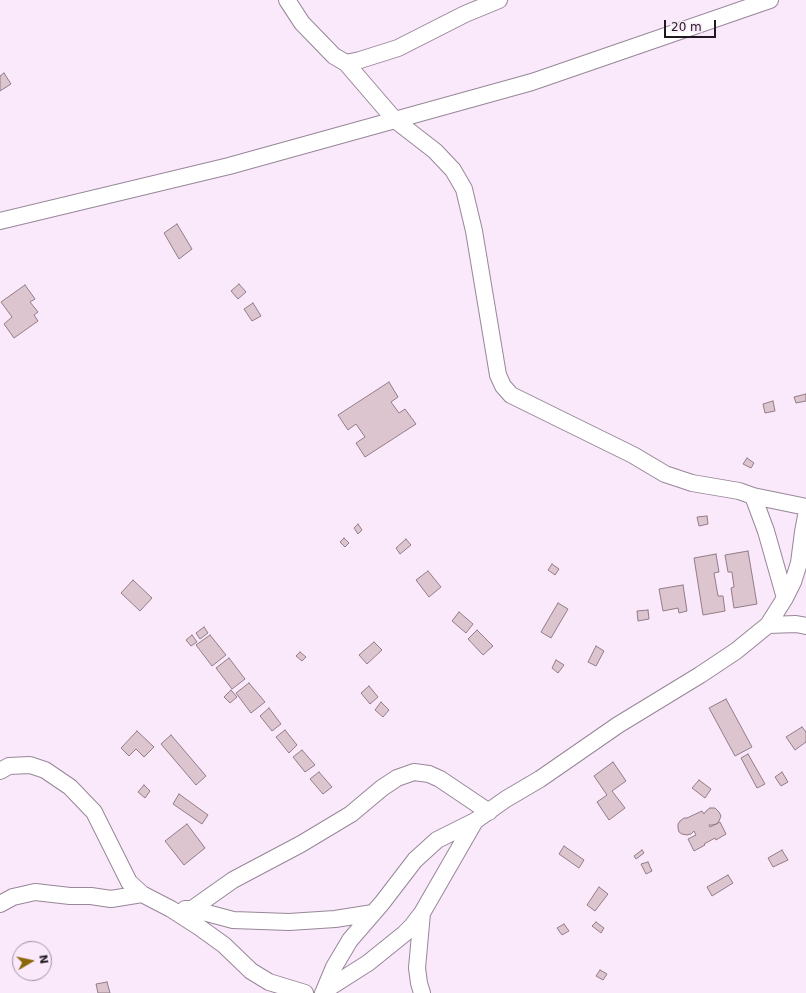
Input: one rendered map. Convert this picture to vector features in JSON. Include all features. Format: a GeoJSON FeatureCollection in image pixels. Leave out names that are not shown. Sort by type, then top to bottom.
{"type":"FeatureCollection","features":[{"type":"Feature","properties":{"kind":"street"},"geometry":{"type":"LineString","coordinates":[[287,0],[302,23],[326,49],[346,63],[395,120],[435,152],[453,170],[464,189],[474,231],[498,375],[503,386],[511,395],[633,455],[665,474],[692,483],[739,492],[806,508]]}},
{"type":"Feature","properties":{"kind":"street"},"geometry":{"type":"LineString","coordinates":[[346,63],[398,48],[465,14],[499,0]]}},
{"type":"Feature","properties":{"kind":"street"},"geometry":{"type":"LineString","coordinates":[[0,221],[229,166],[532,82],[770,0]]}},
{"type":"Feature","properties":{"kind":"street"},"geometry":{"type":"LineString","coordinates":[[754,496],[766,531],[785,598]]}},
{"type":"Feature","properties":{"kind":"street"},"geometry":{"type":"LineString","coordinates":[[324,992],[334,967],[350,940],[415,860],[437,840],[475,821],[506,799],[540,779],[618,725],[730,655],[768,625],[802,568],[802,532],[806,516]]}},
{"type":"Feature","properties":{"kind":"street"},"geometry":{"type":"LineString","coordinates":[[768,625],[796,624],[806,626]]}},
{"type":"Feature","properties":{"kind":"street"},"geometry":{"type":"LineString","coordinates":[[0,771],[9,766],[30,765],[45,770],[70,787],[94,812],[129,882],[142,894],[171,909],[224,945],[251,971],[273,987],[305,993]]}},
{"type":"Feature","properties":{"kind":"street"},"geometry":{"type":"LineString","coordinates":[[192,909],[233,880],[301,844],[351,814],[382,788],[397,778],[414,772],[429,774],[440,779],[488,812]]}},
{"type":"Feature","properties":{"kind":"street"},"geometry":{"type":"LineString","coordinates":[[324,992],[368,963],[404,934],[422,913],[475,821]]}},
{"type":"Feature","properties":{"kind":"street"},"geometry":{"type":"LineString","coordinates":[[0,904],[13,897],[35,892],[111,899],[142,894]]}},
{"type":"Feature","properties":{"kind":"street"},"geometry":{"type":"LineString","coordinates":[[171,909],[192,909],[233,920],[289,922],[335,919],[373,913]]}},
{"type":"Feature","properties":{"kind":"street"},"geometry":{"type":"LineString","coordinates":[[422,913],[417,968],[422,993]]}},
{"type":"Feature","properties":{"kind":"building"},"geometry":{"type":"Polygon","coordinates":[[[4,73],[11,84],[0,91],[0,76],[4,73]]]}},
{"type":"Feature","properties":{"kind":"building"},"geometry":{"type":"Polygon","coordinates":[[[177,224],[192,249],[179,259],[164,233],[177,224]]]}},
{"type":"Feature","properties":{"kind":"building"},"geometry":{"type":"Polygon","coordinates":[[[239,284],[246,292],[238,299],[231,291],[239,284]]]}},
{"type":"Feature","properties":{"kind":"building"},"geometry":{"type":"Polygon","coordinates":[[[25,285],[35,299],[30,302],[38,312],[34,315],[38,321],[14,338],[4,324],[12,317],[1,302],[25,285]]]}},
{"type":"Feature","properties":{"kind":"building"},"geometry":{"type":"Polygon","coordinates":[[[253,303],[261,316],[252,321],[244,309],[253,303]]]}},
{"type":"Feature","properties":{"kind":"building"},"geometry":{"type":"Polygon","coordinates":[[[389,382],[398,397],[391,402],[399,413],[405,409],[416,424],[365,457],[356,443],[365,437],[356,424],[348,430],[338,415],[389,382]]]}},
{"type":"Feature","properties":{"kind":"building"},"geometry":{"type":"Polygon","coordinates":[[[806,394],[806,401],[796,403],[794,397],[806,394]]]}},
{"type":"Feature","properties":{"kind":"building"},"geometry":{"type":"Polygon","coordinates":[[[773,401],[775,411],[765,413],[763,404],[773,401]]]}},
{"type":"Feature","properties":{"kind":"building"},"geometry":{"type":"Polygon","coordinates":[[[747,458],[754,463],[751,468],[743,464],[747,458]]]}},
{"type":"Feature","properties":{"kind":"building"},"geometry":{"type":"Polygon","coordinates":[[[707,516],[708,524],[699,526],[697,517],[707,516]]]}},
{"type":"Feature","properties":{"kind":"building"},"geometry":{"type":"Polygon","coordinates":[[[358,524],[362,530],[358,534],[354,528],[358,524]]]}},
{"type":"Feature","properties":{"kind":"building"},"geometry":{"type":"Polygon","coordinates":[[[344,538],[349,543],[345,547],[340,542],[344,538]]]}},
{"type":"Feature","properties":{"kind":"building"},"geometry":{"type":"Polygon","coordinates":[[[406,539],[411,545],[400,554],[396,548],[406,539]]]}},
{"type":"Feature","properties":{"kind":"building"},"geometry":{"type":"Polygon","coordinates":[[[748,551],[757,604],[734,608],[731,588],[734,587],[732,572],[728,572],[725,555],[748,551]]]}},
{"type":"Feature","properties":{"kind":"building"},"geometry":{"type":"Polygon","coordinates":[[[716,554],[719,572],[714,573],[718,596],[723,596],[725,611],[703,615],[694,558],[716,554]]]}},
{"type":"Feature","properties":{"kind":"building"},"geometry":{"type":"Polygon","coordinates":[[[552,564],[559,569],[555,575],[548,570],[552,564]]]}},
{"type":"Feature","properties":{"kind":"building"},"geometry":{"type":"Polygon","coordinates":[[[428,571],[441,587],[429,597],[416,580],[428,571]]]}},
{"type":"Feature","properties":{"kind":"building"},"geometry":{"type":"Polygon","coordinates":[[[133,580],[152,598],[140,611],[121,593],[133,580]]]}},
{"type":"Feature","properties":{"kind":"building"},"geometry":{"type":"Polygon","coordinates":[[[683,585],[687,611],[679,613],[678,608],[663,611],[659,589],[683,585]]]}},
{"type":"Feature","properties":{"kind":"building"},"geometry":{"type":"Polygon","coordinates":[[[558,603],[568,609],[551,638],[541,632],[558,603]]]}},
{"type":"Feature","properties":{"kind":"building"},"geometry":{"type":"Polygon","coordinates":[[[648,610],[649,619],[638,621],[637,611],[648,610]]]}},
{"type":"Feature","properties":{"kind":"building"},"geometry":{"type":"Polygon","coordinates":[[[459,612],[473,624],[466,633],[452,621],[459,612]]]}},
{"type":"Feature","properties":{"kind":"building"},"geometry":{"type":"Polygon","coordinates":[[[204,627],[208,633],[200,639],[196,633],[204,627]]]}},
{"type":"Feature","properties":{"kind":"building"},"geometry":{"type":"Polygon","coordinates":[[[477,630],[493,646],[483,655],[468,639],[477,630]]]}},
{"type":"Feature","properties":{"kind":"building"},"geometry":{"type":"Polygon","coordinates":[[[192,635],[197,642],[191,646],[186,640],[192,635]]]}},
{"type":"Feature","properties":{"kind":"building"},"geometry":{"type":"Polygon","coordinates":[[[210,635],[226,655],[212,666],[196,645],[210,635]]]}},
{"type":"Feature","properties":{"kind":"building"},"geometry":{"type":"Polygon","coordinates":[[[374,642],[382,650],[367,664],[359,655],[374,642]]]}},
{"type":"Feature","properties":{"kind":"building"},"geometry":{"type":"Polygon","coordinates":[[[596,646],[604,651],[596,666],[588,662],[596,646]]]}},
{"type":"Feature","properties":{"kind":"building"},"geometry":{"type":"Polygon","coordinates":[[[300,652],[306,657],[302,661],[296,656],[300,652]]]}},
{"type":"Feature","properties":{"kind":"building"},"geometry":{"type":"Polygon","coordinates":[[[229,658],[245,679],[232,689],[216,668],[229,658]]]}},
{"type":"Feature","properties":{"kind":"building"},"geometry":{"type":"Polygon","coordinates":[[[556,660],[564,665],[558,673],[552,668],[556,660]]]}},
{"type":"Feature","properties":{"kind":"building"},"geometry":{"type":"Polygon","coordinates":[[[249,683],[265,702],[251,713],[236,693],[249,683]]]}},
{"type":"Feature","properties":{"kind":"building"},"geometry":{"type":"Polygon","coordinates":[[[369,686],[378,697],[370,704],[361,693],[369,686]]]}},
{"type":"Feature","properties":{"kind":"building"},"geometry":{"type":"Polygon","coordinates":[[[231,690],[237,697],[230,703],[224,697],[231,690]]]}},
{"type":"Feature","properties":{"kind":"building"},"geometry":{"type":"Polygon","coordinates":[[[726,699],[752,747],[735,756],[709,708],[726,699]]]}},
{"type":"Feature","properties":{"kind":"building"},"geometry":{"type":"Polygon","coordinates":[[[381,702],[389,710],[383,717],[375,710],[381,702]]]}},
{"type":"Feature","properties":{"kind":"building"},"geometry":{"type":"Polygon","coordinates":[[[269,708],[281,724],[272,731],[260,716],[269,708]]]}},
{"type":"Feature","properties":{"kind":"building"},"geometry":{"type":"Polygon","coordinates":[[[802,727],[806,732],[806,742],[795,750],[786,737],[802,727]]]}},
{"type":"Feature","properties":{"kind":"building"},"geometry":{"type":"Polygon","coordinates":[[[285,730],[297,745],[289,753],[276,737],[285,730]]]}},
{"type":"Feature","properties":{"kind":"building"},"geometry":{"type":"Polygon","coordinates":[[[137,731],[154,747],[144,757],[136,749],[129,756],[121,748],[137,731]]]}},
{"type":"Feature","properties":{"kind":"building"},"geometry":{"type":"Polygon","coordinates":[[[171,735],[206,776],[196,785],[161,744],[171,735]]]}},
{"type":"Feature","properties":{"kind":"building"},"geometry":{"type":"Polygon","coordinates":[[[302,750],[315,765],[305,772],[293,757],[302,750]]]}},
{"type":"Feature","properties":{"kind":"building"},"geometry":{"type":"Polygon","coordinates":[[[748,754],[765,784],[757,788],[741,758],[748,754]]]}},
{"type":"Feature","properties":{"kind":"building"},"geometry":{"type":"Polygon","coordinates":[[[613,762],[626,781],[612,791],[625,808],[609,820],[597,802],[607,795],[594,776],[613,762]]]}},
{"type":"Feature","properties":{"kind":"building"},"geometry":{"type":"Polygon","coordinates":[[[319,772],[332,787],[323,794],[310,779],[319,772]]]}},
{"type":"Feature","properties":{"kind":"building"},"geometry":{"type":"Polygon","coordinates":[[[782,772],[788,782],[781,786],[775,777],[782,772]]]}},
{"type":"Feature","properties":{"kind":"building"},"geometry":{"type":"Polygon","coordinates":[[[699,780],[711,789],[705,798],[692,788],[699,780]]]}},
{"type":"Feature","properties":{"kind":"building"},"geometry":{"type":"Polygon","coordinates":[[[144,785],[150,791],[145,798],[138,792],[144,785]]]}},
{"type":"Feature","properties":{"kind":"building"},"geometry":{"type":"Polygon","coordinates":[[[179,794],[208,815],[202,824],[173,804],[179,794]]]}},
{"type":"Feature","properties":{"kind":"building"},"geometry":{"type":"Polygon","coordinates":[[[710,808],[715,808],[719,812],[721,816],[718,823],[720,822],[726,834],[716,840],[715,838],[694,851],[688,839],[696,835],[694,831],[687,835],[682,834],[679,832],[678,824],[684,818],[702,811],[704,814],[710,808]]]}},
{"type":"Feature","properties":{"kind":"building"},"geometry":{"type":"Polygon","coordinates":[[[187,824],[205,848],[184,865],[165,841],[187,824]]]}},
{"type":"Feature","properties":{"kind":"building"},"geometry":{"type":"Polygon","coordinates":[[[564,846],[584,860],[579,868],[559,854],[564,846]]]}},
{"type":"Feature","properties":{"kind":"building"},"geometry":{"type":"Polygon","coordinates":[[[642,850],[644,853],[636,859],[634,856],[642,850]]]}},
{"type":"Feature","properties":{"kind":"building"},"geometry":{"type":"Polygon","coordinates":[[[782,850],[788,860],[773,867],[768,858],[782,850]]]}},
{"type":"Feature","properties":{"kind":"building"},"geometry":{"type":"Polygon","coordinates":[[[648,862],[652,871],[646,874],[641,864],[648,862]]]}},
{"type":"Feature","properties":{"kind":"building"},"geometry":{"type":"Polygon","coordinates":[[[728,875],[733,883],[712,896],[707,887],[728,875]]]}},
{"type":"Feature","properties":{"kind":"building"},"geometry":{"type":"Polygon","coordinates":[[[599,887],[608,894],[595,911],[587,905],[599,887]]]}},
{"type":"Feature","properties":{"kind":"building"},"geometry":{"type":"Polygon","coordinates":[[[596,922],[604,928],[601,933],[592,926],[596,922]]]}},
{"type":"Feature","properties":{"kind":"building"},"geometry":{"type":"Polygon","coordinates":[[[564,924],[569,931],[562,935],[557,928],[564,924]]]}},
{"type":"Feature","properties":{"kind":"building"},"geometry":{"type":"Polygon","coordinates":[[[600,970],[607,974],[603,980],[596,976],[600,970]]]}},
{"type":"Feature","properties":{"kind":"building"},"geometry":{"type":"Polygon","coordinates":[[[107,982],[110,993],[98,993],[96,984],[107,982]]]}}]}
